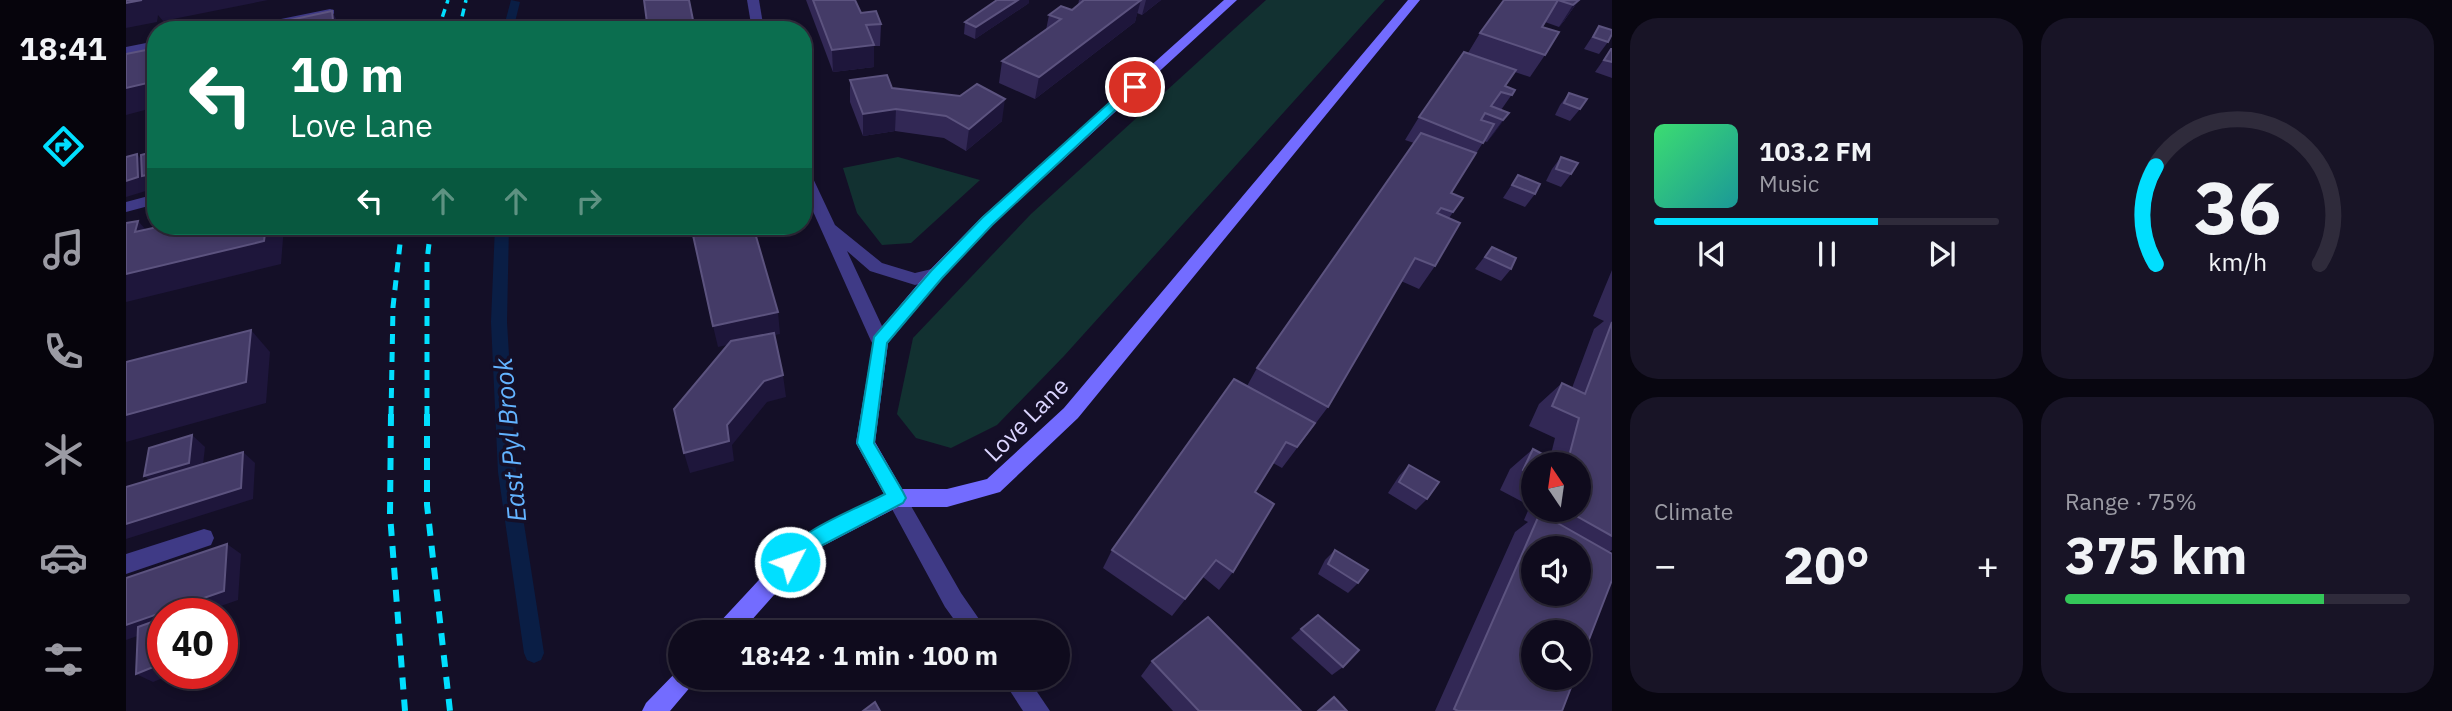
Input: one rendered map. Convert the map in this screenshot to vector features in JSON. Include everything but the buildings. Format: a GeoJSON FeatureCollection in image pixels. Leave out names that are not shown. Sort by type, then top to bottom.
{"type":"FeatureCollection","features":[{"type":"Feature","properties":{"kind":"street"},"geometry":{"type":"LineString","coordinates":[[753,0],[756,21]]}},
{"type":"Feature","properties":{"kind":"street"},"geometry":{"type":"LineString","coordinates":[[968,620],[953,600],[865,443],[880,341],[936,274],[1018,191],[1231,0]]}},
{"type":"Feature","properties":{"kind":"street","name":"Love Lane"},"geometry":{"type":"LineString","coordinates":[[897,498],[947,498],[993,486],[1071,413],[1291,152],[1414,0]]}},
{"type":"Feature","properties":{"kind":"street"},"geometry":{"type":"LineString","coordinates":[[282,21],[330,12]]}},
{"type":"Feature","properties":{"kind":"street"},"geometry":{"type":"LineString","coordinates":[[126,51],[147,47]]}},
{"type":"Feature","properties":{"kind":"street"},"geometry":{"type":"LineString","coordinates":[[812,192],[880,341]]}},
{"type":"Feature","properties":{"kind":"street"},"geometry":{"type":"LineString","coordinates":[[126,207],[147,201]]}},
{"type":"Feature","properties":{"kind":"street"},"geometry":{"type":"LineString","coordinates":[[828,227],[876,267],[915,279],[936,274]]}},
{"type":"Feature","properties":{"kind":"street"},"geometry":{"type":"LineString","coordinates":[[737,620],[806,544],[897,498]]}},
{"type":"Feature","properties":{"kind":"street"},"geometry":{"type":"LineString","coordinates":[[126,564],[204,538]]}},
{"type":"Feature","properties":{"kind":"street"},"geometry":{"type":"LineString","coordinates":[[653,711],[672,690]]}},
{"type":"Feature","properties":{"kind":"street"},"geometry":{"type":"LineString","coordinates":[[1022,690],[1038,711]]}},
{"type":"Feature","properties":{"kind":"green space"},"geometry":{"type":"Polygon","coordinates":[[[1266,0],[1385,0],[1064,356],[997,425],[951,448],[916,438],[897,414],[913,338],[1031,214],[1266,0]]]}},
{"type":"Feature","properties":{"kind":"green space"},"geometry":{"type":"Polygon","coordinates":[[[898,157],[980,180],[911,243],[882,245],[857,213],[843,168],[898,157]]]}},
{"type":"Feature","properties":{"kind":"waterway","name":"East Pyl Brook"},"geometry":{"type":"LineString","coordinates":[[510,21],[515,2]]}},
{"type":"Feature","properties":{"kind":"waterway","name":"East Pyl Brook"},"geometry":{"type":"LineString","coordinates":[[502,235],[499,322],[507,472],[534,653]]}},
{"type":"Feature","properties":{"kind":"railway"},"geometry":{"type":"LineString","coordinates":[[441,21],[448,0]]}},
{"type":"Feature","properties":{"kind":"railway"},"geometry":{"type":"LineString","coordinates":[[461,21],[466,0]]}},
{"type":"Feature","properties":{"kind":"railway"},"geometry":{"type":"LineString","coordinates":[[391,416],[393,307],[401,235]]}},
{"type":"Feature","properties":{"kind":"railway"},"geometry":{"type":"LineString","coordinates":[[430,235],[427,261],[427,505],[450,711]]}},
{"type":"Feature","properties":{"kind":"railway"},"geometry":{"type":"LineString","coordinates":[[391,414],[390,514],[405,711]]}},
{"type":"Feature","properties":{"kind":"route"},"geometry":{"type":"LineString","coordinates":[[790,562],[806,544],[897,498],[865,443],[880,341],[936,274],[987,221],[1135,87]]}}]}
